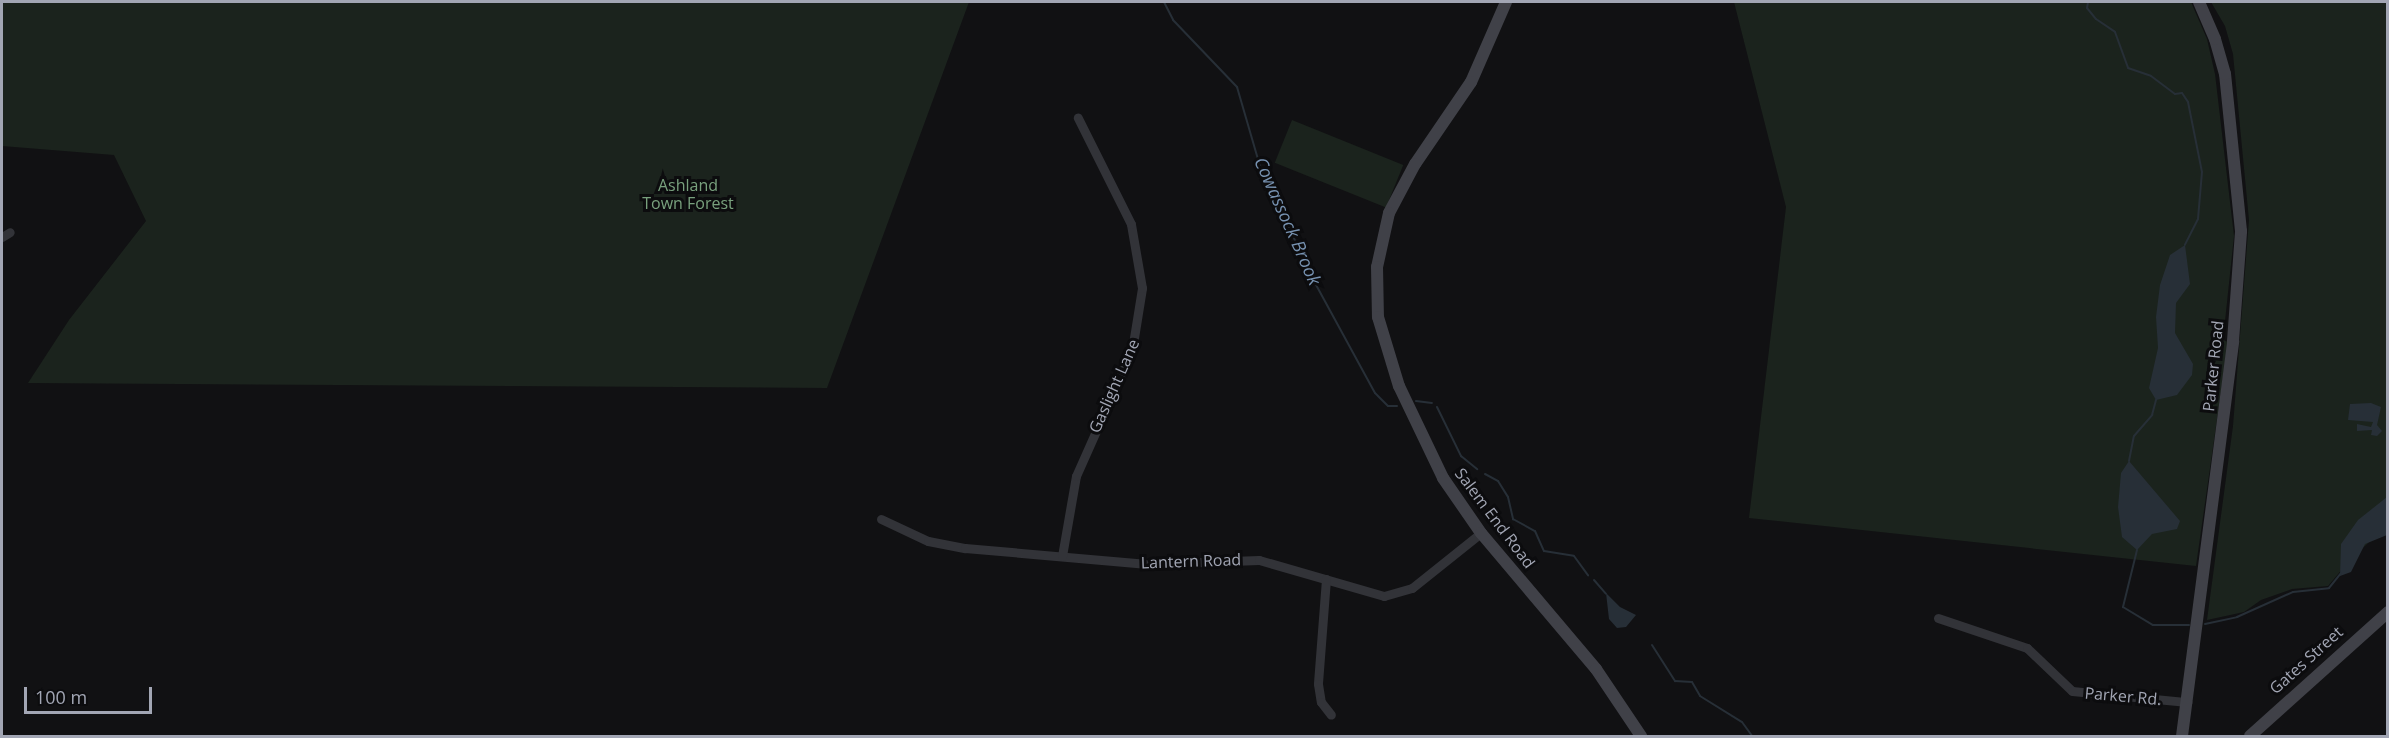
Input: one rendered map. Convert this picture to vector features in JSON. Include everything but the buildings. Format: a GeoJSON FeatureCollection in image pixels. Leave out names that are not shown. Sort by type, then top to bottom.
{"type":"FeatureCollection","features":[{"type":"Feature","properties":{"kind":"street","name":"Salem End Road"},"geometry":{"type":"LineString","coordinates":[[1506,2],[1471,82],[1397,195],[1383,231],[1377,267],[1378,317],[1392,370],[1438,469],[1481,532],[1586,655],[1641,736]]}},
{"type":"Feature","properties":{"kind":"street","name":"Parker Road"},"geometry":{"type":"LineString","coordinates":[[2182,736],[2234,341],[2241,224],[2225,74],[2217,44],[2199,2]]}},
{"type":"Feature","properties":{"kind":"street","name":"Gaslight Lane"},"geometry":{"type":"LineString","coordinates":[[1062,556],[1076,476],[1132,350],[1142,288],[1131,224],[1078,118]]}},
{"type":"Feature","properties":{"kind":"street","name":"Lantern Road"},"geometry":{"type":"LineString","coordinates":[[881,519],[912,535],[945,545],[1147,564],[1259,560],[1375,594],[1394,595],[1412,588],[1481,532]]}},
{"type":"Feature","properties":{"kind":"street"},"geometry":{"type":"LineString","coordinates":[[1326,579],[1318,684],[1321,702],[1331,715]]}},
{"type":"Feature","properties":{"kind":"street","name":"Gates Street"},"geometry":{"type":"LineString","coordinates":[[2250,736],[2388,612]]}},
{"type":"Feature","properties":{"kind":"street","name":"Parker Rd."},"geometry":{"type":"LineString","coordinates":[[1938,618],[2027,648],[2072,691],[2187,702]]}},
{"type":"Feature","properties":{"kind":"green space","name":"Ashland Town Forest"},"geometry":{"type":"Polygon","coordinates":[[[2,2],[969,2],[827,388],[28,383],[69,320],[146,221],[114,155],[2,146],[2,2]]]}},
{"type":"Feature","properties":{"kind":"green space"},"geometry":{"type":"Polygon","coordinates":[[[1734,2],[2191,2],[2207,39],[2215,74],[2234,236],[2223,340],[2228,342],[2196,566],[1749,518],[1786,207],[1734,2]]]}},
{"type":"Feature","properties":{"kind":"green space"},"geometry":{"type":"Polygon","coordinates":[[[2211,2],[2387,2],[2387,529],[2385,527],[2349,561],[2328,586],[2292,589],[2261,600],[2244,612],[2207,620],[2233,426],[2249,220],[2233,54],[2225,26],[2211,2]]]}},
{"type":"Feature","properties":{"kind":"green space"},"geometry":{"type":"Polygon","coordinates":[[[1292,120],[1403,165],[1386,208],[1275,163],[1292,120]]]}},
{"type":"Feature","properties":{"kind":"shaded area"},"geometry":{"type":"Polygon","coordinates":[[[2185,245],[2190,284],[2176,303],[2175,333],[2193,364],[2192,375],[2177,395],[2156,400],[2149,388],[2158,348],[2156,317],[2160,285],[2170,255],[2185,245]]]}},
{"type":"Feature","properties":{"kind":"shaded area"},"geometry":{"type":"Polygon","coordinates":[[[2371,403],[2381,407],[2377,425],[2382,431],[2377,436],[2371,435],[2372,430],[2357,431],[2357,424],[2371,427],[2373,422],[2348,420],[2350,404],[2371,403]]]}},
{"type":"Feature","properties":{"kind":"shaded area"},"geometry":{"type":"Polygon","coordinates":[[[2129,461],[2180,521],[2177,529],[2152,534],[2137,550],[2122,537],[2118,507],[2121,473],[2129,461]]]}},
{"type":"Feature","properties":{"kind":"shaded area"},"geometry":{"type":"Polygon","coordinates":[[[2387,497],[2387,535],[2365,544],[2351,572],[2340,576],[2341,544],[2358,520],[2387,497]]]}},
{"type":"Feature","properties":{"kind":"shaded area"},"geometry":{"type":"Polygon","coordinates":[[[1606,593],[1620,607],[1636,615],[1626,627],[1617,628],[1609,619],[1606,593]]]}},
{"type":"Feature","properties":{"kind":"waterway","name":"Cowassock Brook"},"geometry":{"type":"LineString","coordinates":[[1164,2],[1173,20],[1237,87],[1260,166],[1315,283],[1375,393],[1388,406],[1397,406]]}},
{"type":"Feature","properties":{"kind":"waterway"},"geometry":{"type":"LineString","coordinates":[[2088,2],[2087,8],[2096,19],[2115,32],[2128,68],[2151,76],[2175,94],[2182,93],[2188,102],[2202,172],[2198,219],[2185,245]]}},
{"type":"Feature","properties":{"kind":"waterway"},"geometry":{"type":"LineString","coordinates":[[2129,461],[2134,436],[2152,415],[2156,400]]}},
{"type":"Feature","properties":{"kind":"waterway","name":"Cowassock Brook"},"geometry":{"type":"LineString","coordinates":[[1416,401],[1432,403]]}},
{"type":"Feature","properties":{"kind":"waterway","name":"Cowassock Brook"},"geometry":{"type":"LineString","coordinates":[[1437,407],[1461,456],[1477,469]]}},
{"type":"Feature","properties":{"kind":"waterway","name":"Cowassock Brook"},"geometry":{"type":"LineString","coordinates":[[1485,474],[1498,481],[1508,497],[1513,519],[1535,531],[1544,551],[1574,556],[1588,575]]}},
{"type":"Feature","properties":{"kind":"waterway"},"geometry":{"type":"LineString","coordinates":[[2137,550],[2123,607],[2153,625],[2189,625]]}},
{"type":"Feature","properties":{"kind":"waterway"},"geometry":{"type":"LineString","coordinates":[[2205,624],[2237,617],[2293,592],[2329,588],[2341,573]]}},
{"type":"Feature","properties":{"kind":"waterway","name":"Cowassock Brook"},"geometry":{"type":"LineString","coordinates":[[1594,580],[1606,594]]}},
{"type":"Feature","properties":{"kind":"waterway","name":"Cowassock Brook"},"geometry":{"type":"LineString","coordinates":[[1652,645],[1675,681],[1692,682],[1700,696],[1742,722],[1752,736]]}}]}
